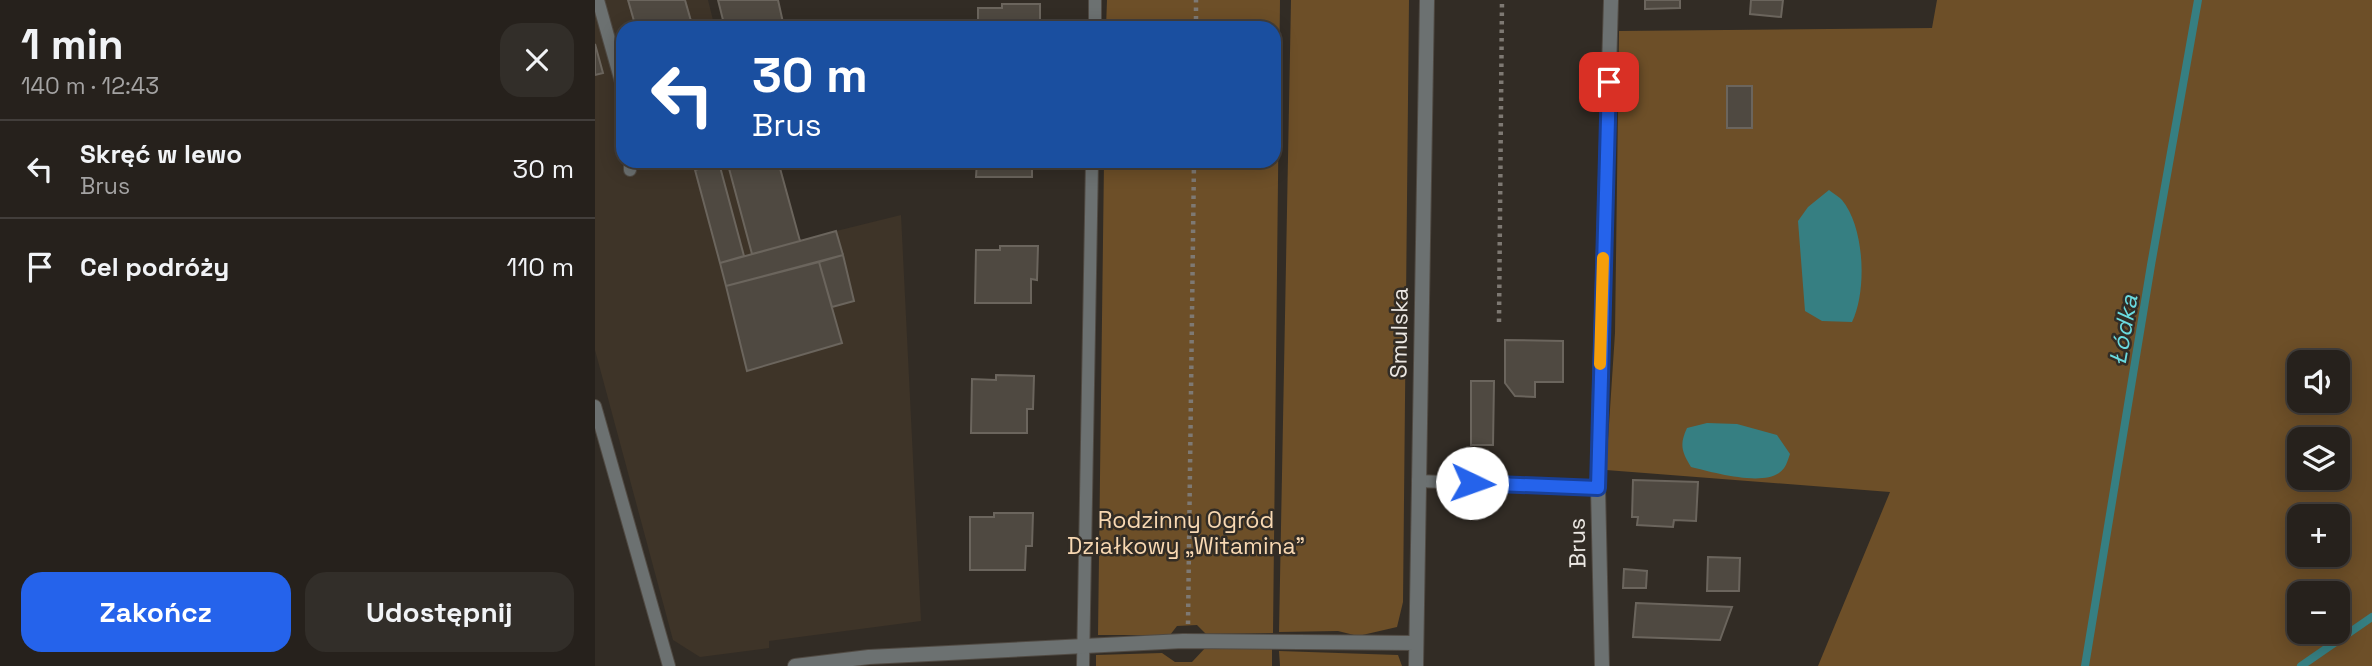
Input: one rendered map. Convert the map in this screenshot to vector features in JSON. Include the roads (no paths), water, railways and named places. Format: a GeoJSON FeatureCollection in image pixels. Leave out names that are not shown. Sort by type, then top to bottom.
{"type":"FeatureCollection","features":[{"type":"Feature","properties":{"kind":"street","name":"Smulska"},"geometry":{"type":"LineString","coordinates":[[1416,666],[1427,0]]}},
{"type":"Feature","properties":{"kind":"street","name":"Brus"},"geometry":{"type":"LineString","coordinates":[[1602,666],[1598,488],[1611,0]]}},
{"type":"Feature","properties":{"kind":"street"},"geometry":{"type":"LineString","coordinates":[[795,666],[888,656],[1183,641],[1416,643]]}},
{"type":"Feature","properties":{"kind":"lane"},"geometry":{"type":"LineString","coordinates":[[598,0],[616,64]]}},
{"type":"Feature","properties":{"kind":"lane"},"geometry":{"type":"LineString","coordinates":[[1095,0],[1095,21]]}},
{"type":"Feature","properties":{"kind":"lane"},"geometry":{"type":"LineString","coordinates":[[1083,666],[1092,168]]}},
{"type":"Feature","properties":{"kind":"lane"},"geometry":{"type":"LineString","coordinates":[[595,406],[670,666]]}},
{"type":"Feature","properties":{"kind":"lane"},"geometry":{"type":"LineString","coordinates":[[1418,481],[1598,488]]}},
{"type":"Feature","properties":{"kind":"water"},"geometry":{"type":"Polygon","coordinates":[[[1829,190],[1842,200],[1850,212],[1859,243],[1860,294],[1852,322],[1822,321],[1805,311],[1798,221],[1808,207],[1829,190]]]}},
{"type":"Feature","properties":{"kind":"water"},"geometry":{"type":"Polygon","coordinates":[[[1707,423],[1737,424],[1777,435],[1790,454],[1785,467],[1771,477],[1748,478],[1691,467],[1683,448],[1687,428],[1707,423]]]}},
{"type":"Feature","properties":{"kind":"waterway","name":"Łódka"},"geometry":{"type":"LineString","coordinates":[[2085,666],[2198,0]]}},
{"type":"Feature","properties":{"kind":"waterway"},"geometry":{"type":"LineString","coordinates":[[2301,666],[2372,617]]}},
{"type":"Feature","properties":{"kind":"park label","name":"Rodzinny Ogród Działkowy „Witamina”"},"geometry":{"type":"Point","coordinates":[1186,533]}}]}
